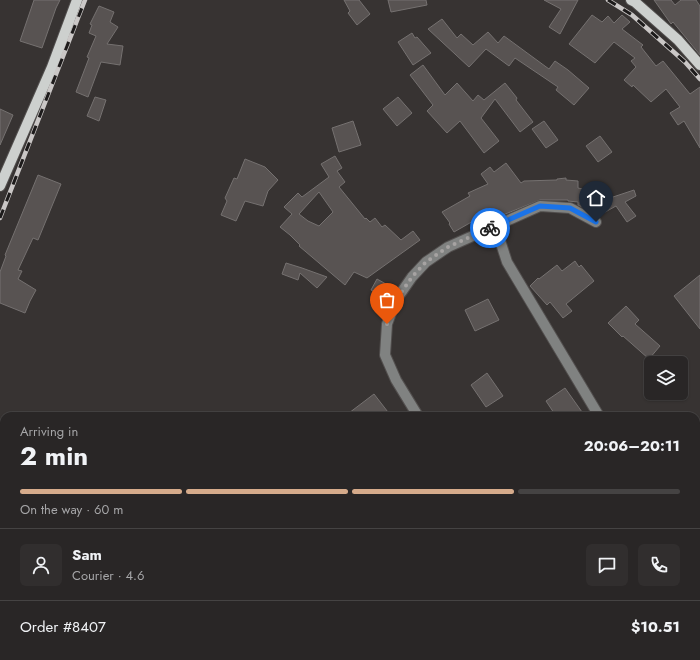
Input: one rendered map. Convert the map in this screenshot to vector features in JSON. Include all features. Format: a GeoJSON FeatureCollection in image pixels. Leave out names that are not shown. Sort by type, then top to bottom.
{"type":"FeatureCollection","features":[{"type":"Feature","properties":{"kind":"main road"},"geometry":{"type":"LineString","coordinates":[[0,186],[52,67],[77,0]]}},
{"type":"Feature","properties":{"kind":"main road"},"geometry":{"type":"LineString","coordinates":[[631,0],[678,40],[700,65]]}},
{"type":"Feature","properties":{"kind":"street"},"geometry":{"type":"LineString","coordinates":[[416,412],[396,380],[385,355],[387,324],[396,300],[412,277],[426,262],[448,247],[540,206],[570,208],[596,222]]}},
{"type":"Feature","properties":{"kind":"street"},"geometry":{"type":"LineString","coordinates":[[495,225],[507,262],[597,412]]}},
{"type":"Feature","properties":{"kind":"building"},"geometry":{"type":"Polygon","coordinates":[[[34,0],[60,0],[42,48],[20,41],[34,0]]]}},
{"type":"Feature","properties":{"kind":"building"},"geometry":{"type":"Polygon","coordinates":[[[344,0],[359,0],[370,14],[357,25],[348,13],[350,11],[344,0]]]}},
{"type":"Feature","properties":{"kind":"building"},"geometry":{"type":"Polygon","coordinates":[[[388,0],[426,0],[427,5],[391,12],[388,0]]]}},
{"type":"Feature","properties":{"kind":"building"},"geometry":{"type":"Polygon","coordinates":[[[544,0],[578,0],[560,34],[549,27],[561,9],[544,0]]]}},
{"type":"Feature","properties":{"kind":"building"},"geometry":{"type":"Polygon","coordinates":[[[654,0],[671,0],[675,5],[681,0],[696,0],[700,6],[700,55],[673,22],[671,24],[654,0]]]}},
{"type":"Feature","properties":{"kind":"building"},"geometry":{"type":"Polygon","coordinates":[[[99,6],[114,12],[110,22],[118,27],[107,44],[123,46],[120,65],[101,62],[88,97],[76,92],[89,58],[87,57],[96,36],[89,33],[92,25],[90,24],[99,6]]]}},
{"type":"Feature","properties":{"kind":"building"},"geometry":{"type":"Polygon","coordinates":[[[592,15],[602,22],[608,16],[614,23],[622,15],[630,22],[622,29],[643,45],[641,47],[656,66],[663,61],[690,94],[700,87],[700,148],[684,121],[678,125],[670,113],[680,107],[666,89],[651,102],[633,85],[632,87],[624,80],[636,67],[631,61],[635,58],[614,42],[595,63],[569,44],[592,15]]]}},
{"type":"Feature","properties":{"kind":"building"},"geometry":{"type":"Polygon","coordinates":[[[442,19],[457,38],[461,34],[473,45],[488,32],[498,43],[504,36],[549,69],[555,61],[589,88],[574,105],[556,90],[558,87],[515,58],[509,66],[486,49],[469,67],[428,29],[442,19]]]}},
{"type":"Feature","properties":{"kind":"building"},"geometry":{"type":"Polygon","coordinates":[[[412,33],[415,38],[417,37],[431,53],[413,65],[398,42],[412,33]]]}},
{"type":"Feature","properties":{"kind":"building"},"geometry":{"type":"Polygon","coordinates":[[[423,65],[445,95],[457,83],[473,101],[478,95],[484,100],[505,83],[533,122],[520,132],[495,99],[481,118],[499,141],[484,153],[460,121],[447,133],[427,111],[433,105],[410,75],[423,65]]]}},
{"type":"Feature","properties":{"kind":"building"},"geometry":{"type":"Polygon","coordinates":[[[95,97],[106,100],[99,121],[87,116],[95,97]]]}},
{"type":"Feature","properties":{"kind":"building"},"geometry":{"type":"Polygon","coordinates":[[[398,97],[412,113],[397,126],[383,109],[398,97]]]}},
{"type":"Feature","properties":{"kind":"building"},"geometry":{"type":"Polygon","coordinates":[[[0,109],[13,115],[0,145],[0,109]]]}},
{"type":"Feature","properties":{"kind":"building"},"geometry":{"type":"Polygon","coordinates":[[[353,121],[361,145],[339,152],[332,128],[353,121]]]}},
{"type":"Feature","properties":{"kind":"building"},"geometry":{"type":"Polygon","coordinates":[[[544,121],[558,140],[546,148],[532,129],[544,121]]]}},
{"type":"Feature","properties":{"kind":"building"},"geometry":{"type":"Polygon","coordinates":[[[600,136],[612,152],[598,162],[586,146],[600,136]]]}},
{"type":"Feature","properties":{"kind":"building"},"geometry":{"type":"Polygon","coordinates":[[[335,156],[342,168],[337,171],[345,182],[339,187],[365,219],[366,218],[370,222],[375,218],[382,227],[385,225],[401,240],[413,231],[420,240],[367,278],[354,272],[345,285],[299,246],[300,245],[280,227],[292,214],[284,207],[298,193],[302,197],[329,177],[321,164],[335,156]],[[319,192],[299,214],[308,221],[319,226],[333,212],[319,192]]]}},
{"type":"Feature","properties":{"kind":"building"},"geometry":{"type":"Polygon","coordinates":[[[245,159],[265,167],[278,180],[268,191],[263,206],[245,201],[236,221],[221,215],[227,201],[225,198],[234,178],[237,179],[245,159]]]}},
{"type":"Feature","properties":{"kind":"building"},"geometry":{"type":"Polygon","coordinates":[[[506,163],[521,183],[524,181],[557,180],[566,178],[566,180],[578,181],[578,188],[591,191],[589,199],[601,201],[634,190],[636,196],[625,202],[636,216],[627,222],[616,206],[598,216],[593,210],[578,205],[578,202],[568,200],[540,200],[484,224],[482,216],[454,232],[449,224],[450,223],[442,212],[470,196],[468,193],[488,184],[481,174],[490,167],[494,172],[506,163]]]}},
{"type":"Feature","properties":{"kind":"building"},"geometry":{"type":"Polygon","coordinates":[[[38,175],[61,184],[38,240],[33,238],[18,270],[22,271],[18,279],[36,290],[25,313],[0,303],[0,272],[6,256],[5,255],[38,175]]]}},
{"type":"Feature","properties":{"kind":"building"},"geometry":{"type":"Polygon","coordinates":[[[575,261],[579,267],[581,265],[594,281],[566,304],[572,311],[563,318],[550,302],[547,305],[530,286],[538,278],[539,279],[557,265],[562,271],[575,261]]]}},
{"type":"Feature","properties":{"kind":"building"},"geometry":{"type":"Polygon","coordinates":[[[286,263],[327,277],[317,288],[300,273],[298,280],[282,274],[286,263]]]}},
{"type":"Feature","properties":{"kind":"building"},"geometry":{"type":"Polygon","coordinates":[[[700,275],[700,329],[674,296],[700,275]]]}},
{"type":"Feature","properties":{"kind":"building"},"geometry":{"type":"Polygon","coordinates":[[[377,279],[395,289],[389,300],[371,290],[377,279]]]}},
{"type":"Feature","properties":{"kind":"building"},"geometry":{"type":"Polygon","coordinates":[[[488,299],[499,320],[475,331],[465,310],[488,299]]]}},
{"type":"Feature","properties":{"kind":"building"},"geometry":{"type":"Polygon","coordinates":[[[626,306],[639,320],[635,324],[660,346],[652,356],[646,356],[623,336],[622,337],[608,323],[626,306]]]}},
{"type":"Feature","properties":{"kind":"building"},"geometry":{"type":"Polygon","coordinates":[[[487,373],[503,396],[486,407],[471,385],[487,373]]]}},
{"type":"Feature","properties":{"kind":"building"},"geometry":{"type":"Polygon","coordinates":[[[565,388],[582,412],[553,412],[546,401],[565,388]]]}},
{"type":"Feature","properties":{"kind":"building"},"geometry":{"type":"Polygon","coordinates":[[[374,394],[388,412],[350,412],[374,394]]]}},
{"type":"Feature","properties":{"kind":"railway"},"geometry":{"type":"LineString","coordinates":[[0,218],[85,0]]}},
{"type":"Feature","properties":{"kind":"railway"},"geometry":{"type":"LineString","coordinates":[[608,0],[632,15],[685,62],[700,79]]}},
{"type":"Feature","properties":{"kind":"way so far"},"geometry":{"type":"LineString","coordinates":[[387,324],[396,300],[412,277],[426,262],[448,247],[490,228]]}},
{"type":"Feature","properties":{"kind":"route"},"geometry":{"type":"LineString","coordinates":[[490,228],[540,206],[570,208],[596,222]]}}]}
